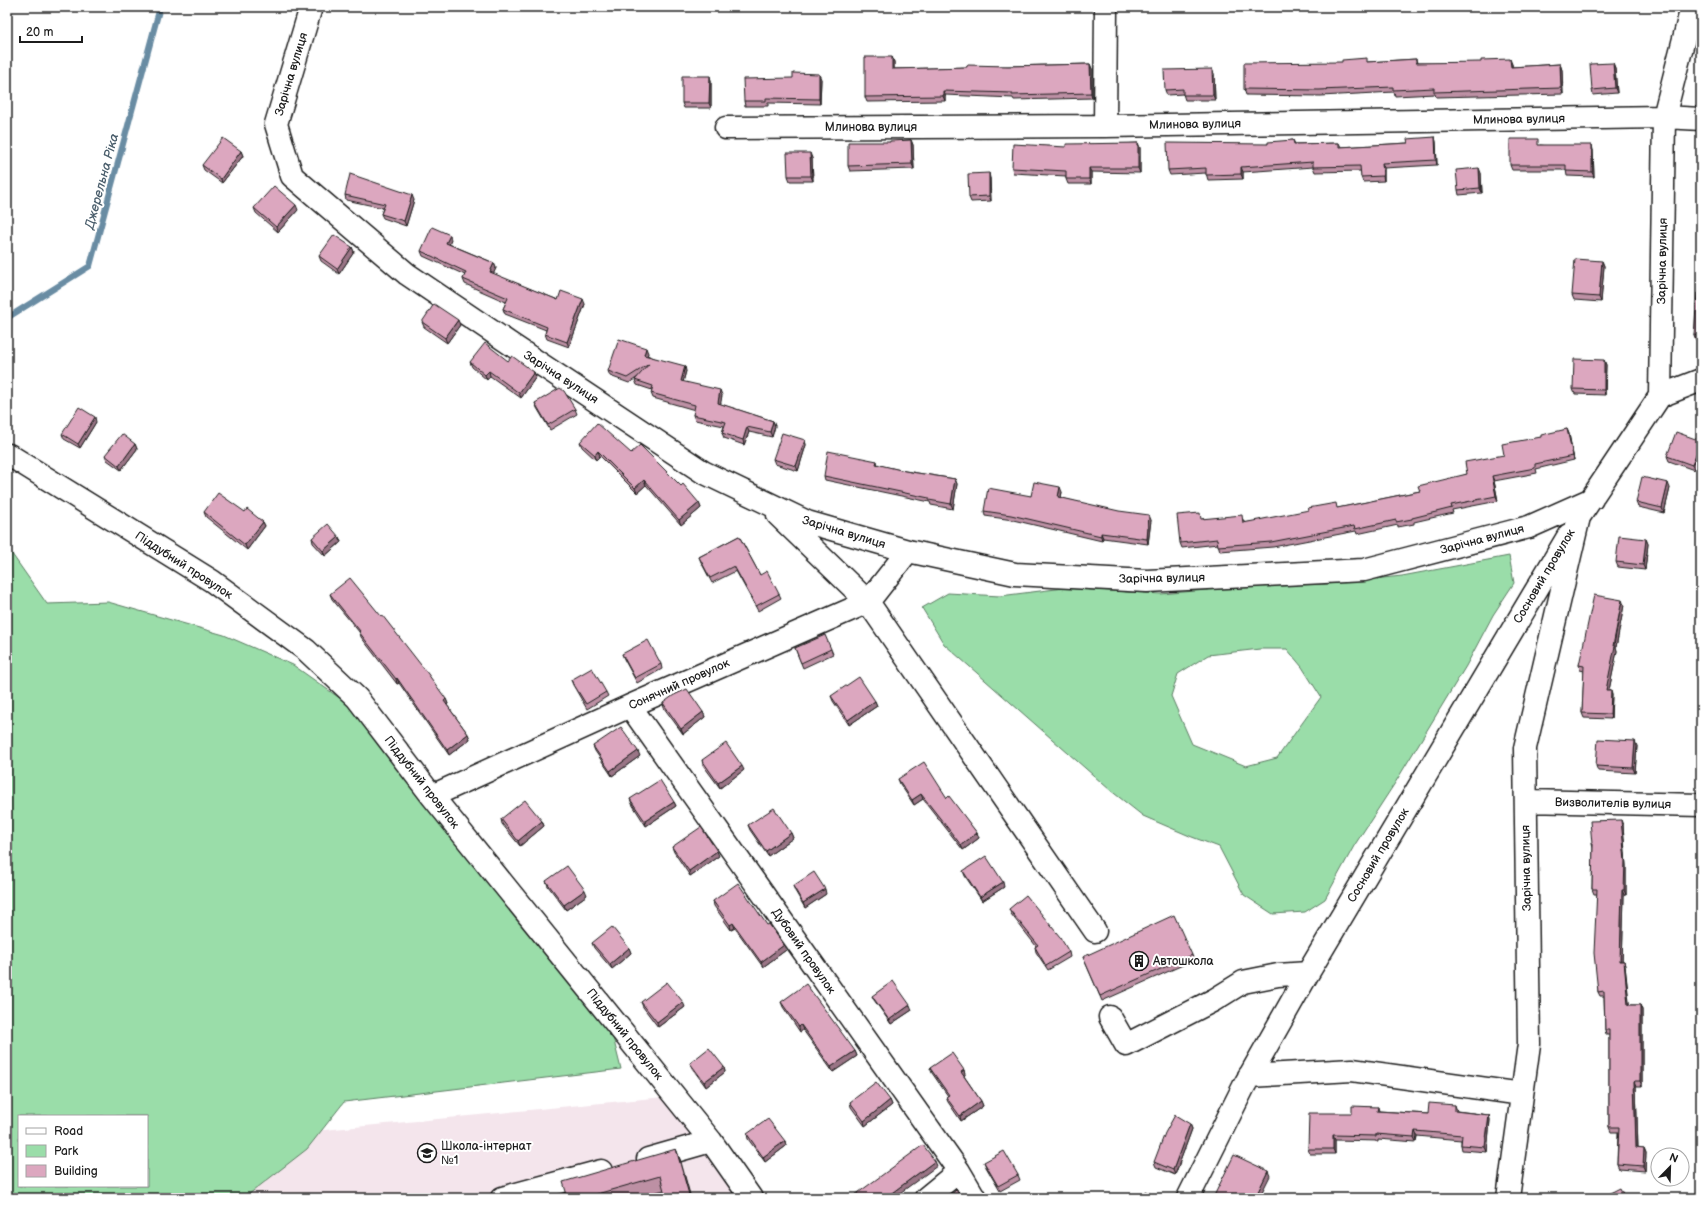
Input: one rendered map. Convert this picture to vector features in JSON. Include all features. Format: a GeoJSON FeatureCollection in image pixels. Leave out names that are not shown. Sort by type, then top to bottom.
{"type":"FeatureCollection","features":[{"type":"Feature","properties":{"kind":"street","name":"Зарічна вулиця"},"geometry":{"type":"LineString","coordinates":[[311,7],[310,15],[276,124],[292,176],[407,274],[703,472],[807,522],[908,551],[1015,574],[1147,581],[1364,570],[1529,527],[1592,499]]}},
{"type":"Feature","properties":{"kind":"street"},"geometry":{"type":"LineString","coordinates":[[1104,126],[1106,7]]}},
{"type":"Feature","properties":{"kind":"street","name":"Зарічна вулиця"},"geometry":{"type":"LineString","coordinates":[[1508,1198],[1528,1044],[1525,748],[1579,517],[1660,396],[1664,117],[1692,7]]}},
{"type":"Feature","properties":{"kind":"street","name":"Млинова вулиця"},"geometry":{"type":"LineString","coordinates":[[726,128],[1104,126],[1664,117],[1701,119]]}},
{"type":"Feature","properties":{"kind":"street"},"geometry":{"type":"LineString","coordinates":[[1660,396],[1701,380]]}},
{"type":"Feature","properties":{"kind":"street","name":"Піддубний провулок"},"geometry":{"type":"LineString","coordinates":[[9,455],[212,581],[306,650],[357,698],[432,796],[711,1141],[751,1198]]}},
{"type":"Feature","properties":{"kind":"street"},"geometry":{"type":"LineString","coordinates":[[764,502],[868,602],[1095,931]]}},
{"type":"Feature","properties":{"kind":"street","name":"Сосновий провулок"},"geometry":{"type":"LineString","coordinates":[[1188,1198],[1249,1076],[1308,973],[1579,517]]}},
{"type":"Feature","properties":{"kind":"street","name":"Сонячний провулок"},"geometry":{"type":"LineString","coordinates":[[432,796],[630,706],[868,602],[908,551]]}},
{"type":"Feature","properties":{"kind":"street","name":"Дубовий провулок"},"geometry":{"type":"LineString","coordinates":[[630,706],[959,1171],[975,1198]]}},
{"type":"Feature","properties":{"kind":"street","name":"Визволителів вулиця"},"geometry":{"type":"LineString","coordinates":[[1526,801],[1701,805]]}},
{"type":"Feature","properties":{"kind":"street"},"geometry":{"type":"LineString","coordinates":[[1110,1017],[1126,1045],[1214,1000],[1243,982],[1278,975],[1308,973]]}},
{"type":"Feature","properties":{"kind":"street"},"geometry":{"type":"LineString","coordinates":[[1249,1076],[1352,1070],[1522,1094]]}},
{"type":"Feature","properties":{"kind":"street"},"geometry":{"type":"LineString","coordinates":[[502,1198],[711,1141]]}},
{"type":"Feature","properties":{"kind":"street"},"geometry":{"type":"LineString","coordinates":[[926,1198],[959,1171]]}},
{"type":"Feature","properties":{"kind":"shaded area","name":"Школа-інтернат №1"},"geometry":{"type":"Polygon","coordinates":[[[664,1097],[741,1198],[7,1198],[18,1187],[148,1187],[148,1147],[664,1097]]]}},
{"type":"Feature","properties":{"kind":"green space"},"geometry":{"type":"Polygon","coordinates":[[[7,547],[47,604],[108,602],[224,635],[293,665],[355,709],[571,986],[612,1033],[621,1069],[344,1102],[307,1149],[244,1198],[7,1198],[7,547]]]}},
{"type":"Feature","properties":{"kind":"green space"},"geometry":{"type":"Polygon","coordinates":[[[1509,556],[1514,583],[1493,615],[1466,666],[1395,783],[1354,846],[1325,899],[1305,912],[1273,914],[1244,895],[1219,847],[1143,816],[1110,790],[944,644],[922,608],[948,593],[1000,596],[1064,588],[1161,594],[1263,585],[1326,584],[1402,576],[1509,556]],[[1260,649],[1208,655],[1178,674],[1171,696],[1192,744],[1246,766],[1277,758],[1321,697],[1302,667],[1287,649],[1260,649]]]}},
{"type":"Feature","properties":{"kind":"building"},"geometry":{"type":"Polygon","coordinates":[[[865,57],[892,57],[892,69],[967,67],[967,65],[1008,66],[1090,64],[1091,93],[1012,95],[1012,93],[943,91],[943,96],[865,97],[865,57]]]}},
{"type":"Feature","properties":{"kind":"building"},"geometry":{"type":"Polygon","coordinates":[[[1367,58],[1367,62],[1416,59],[1416,63],[1481,62],[1481,60],[1510,59],[1511,67],[1560,64],[1561,88],[1434,92],[1434,88],[1393,90],[1393,87],[1319,90],[1244,89],[1244,63],[1342,62],[1342,60],[1367,58]]]}},
{"type":"Feature","properties":{"kind":"building"},"geometry":{"type":"Polygon","coordinates":[[[1613,63],[1615,88],[1592,90],[1590,64],[1613,63]]]}},
{"type":"Feature","properties":{"kind":"building"},"geometry":{"type":"Polygon","coordinates":[[[1212,69],[1213,95],[1183,95],[1183,89],[1165,90],[1164,70],[1212,69]]]}},
{"type":"Feature","properties":{"kind":"building"},"geometry":{"type":"Polygon","coordinates":[[[793,73],[819,74],[819,99],[766,98],[766,101],[744,101],[743,79],[793,78],[793,73]]]}},
{"type":"Feature","properties":{"kind":"building"},"geometry":{"type":"Polygon","coordinates":[[[682,76],[710,76],[709,103],[682,103],[682,76]]]}},
{"type":"Feature","properties":{"kind":"building"},"geometry":{"type":"Polygon","coordinates":[[[1435,137],[1436,160],[1382,163],[1383,176],[1361,177],[1360,166],[1313,167],[1313,162],[1241,167],[1241,174],[1206,175],[1206,168],[1168,170],[1167,143],[1268,144],[1268,142],[1293,140],[1294,144],[1339,143],[1339,147],[1408,143],[1407,139],[1435,137]]]}},
{"type":"Feature","properties":{"kind":"building"},"geometry":{"type":"Polygon","coordinates":[[[223,138],[241,151],[221,179],[202,165],[223,138]]]}},
{"type":"Feature","properties":{"kind":"building"},"geometry":{"type":"Polygon","coordinates":[[[1510,139],[1538,139],[1538,145],[1592,145],[1592,172],[1566,171],[1566,165],[1510,165],[1510,139]]]}},
{"type":"Feature","properties":{"kind":"building"},"geometry":{"type":"Polygon","coordinates":[[[911,140],[912,164],[848,166],[848,142],[890,142],[911,140]]]}},
{"type":"Feature","properties":{"kind":"building"},"geometry":{"type":"Polygon","coordinates":[[[1138,143],[1138,168],[1089,168],[1089,179],[1066,179],[1066,171],[1012,168],[1013,144],[1066,147],[1066,144],[1138,143]]]}},
{"type":"Feature","properties":{"kind":"building"},"geometry":{"type":"Polygon","coordinates":[[[787,153],[810,153],[811,176],[788,176],[787,153]]]}},
{"type":"Feature","properties":{"kind":"building"},"geometry":{"type":"Polygon","coordinates":[[[1479,168],[1480,188],[1458,190],[1456,170],[1479,168]]]}},
{"type":"Feature","properties":{"kind":"building"},"geometry":{"type":"Polygon","coordinates":[[[989,173],[989,196],[969,197],[968,174],[989,173]]]}},
{"type":"Feature","properties":{"kind":"building"},"geometry":{"type":"Polygon","coordinates":[[[350,174],[412,195],[404,221],[381,214],[385,204],[345,195],[350,174]]]}},
{"type":"Feature","properties":{"kind":"building"},"geometry":{"type":"Polygon","coordinates":[[[274,186],[296,205],[276,227],[254,208],[274,186]]]}},
{"type":"Feature","properties":{"kind":"building"},"geometry":{"type":"Polygon","coordinates":[[[432,227],[450,235],[446,243],[494,263],[490,272],[558,300],[561,291],[583,299],[567,342],[545,334],[547,327],[503,309],[508,298],[463,279],[466,272],[421,251],[432,227]]]}},
{"type":"Feature","properties":{"kind":"building"},"geometry":{"type":"Polygon","coordinates":[[[334,235],[352,247],[337,269],[319,256],[334,235]]]}},
{"type":"Feature","properties":{"kind":"building"},"geometry":{"type":"Polygon","coordinates":[[[1575,259],[1602,261],[1599,297],[1572,295],[1575,259]]]}},
{"type":"Feature","properties":{"kind":"building"},"geometry":{"type":"Polygon","coordinates":[[[1697,293],[1701,293],[1701,336],[1694,335],[1697,293]]]}},
{"type":"Feature","properties":{"kind":"building"},"geometry":{"type":"Polygon","coordinates":[[[434,304],[458,320],[445,338],[422,322],[434,304]]]}},
{"type":"Feature","properties":{"kind":"building"},"geometry":{"type":"Polygon","coordinates":[[[619,339],[646,348],[644,355],[685,366],[681,381],[720,390],[718,403],[773,421],[770,432],[747,427],[743,440],[722,433],[726,422],[693,415],[695,405],[651,393],[653,386],[635,380],[649,364],[627,378],[608,371],[619,339]]]}},
{"type":"Feature","properties":{"kind":"building"},"geometry":{"type":"Polygon","coordinates":[[[485,343],[508,361],[512,356],[534,372],[519,393],[489,371],[485,375],[470,362],[485,343]]]}},
{"type":"Feature","properties":{"kind":"building"},"geometry":{"type":"Polygon","coordinates":[[[1574,359],[1604,360],[1604,390],[1573,389],[1574,359]]]}},
{"type":"Feature","properties":{"kind":"building"},"geometry":{"type":"Polygon","coordinates":[[[560,388],[564,391],[575,409],[548,425],[535,403],[560,388]]]}},
{"type":"Feature","properties":{"kind":"building"},"geometry":{"type":"Polygon","coordinates":[[[79,407],[95,417],[78,444],[62,434],[79,407]]]}},
{"type":"Feature","properties":{"kind":"building"},"geometry":{"type":"Polygon","coordinates":[[[597,423],[631,453],[640,445],[681,486],[683,484],[699,503],[679,520],[644,480],[635,488],[598,451],[595,455],[580,442],[597,423]]]}},
{"type":"Feature","properties":{"kind":"building"},"geometry":{"type":"Polygon","coordinates":[[[1567,429],[1573,456],[1535,464],[1535,468],[1492,476],[1496,496],[1451,505],[1452,508],[1412,519],[1396,522],[1396,520],[1355,529],[1354,526],[1271,542],[1218,546],[1217,539],[1180,543],[1177,515],[1200,513],[1201,519],[1242,515],[1243,523],[1309,510],[1308,508],[1336,503],[1337,508],[1420,491],[1418,486],[1467,474],[1465,462],[1504,455],[1502,444],[1541,437],[1541,435],[1567,429]]]}},
{"type":"Feature","properties":{"kind":"building"},"geometry":{"type":"Polygon","coordinates":[[[1676,432],[1701,441],[1692,465],[1667,456],[1676,432]]]}},
{"type":"Feature","properties":{"kind":"building"},"geometry":{"type":"Polygon","coordinates":[[[782,433],[805,440],[796,466],[773,459],[782,433]]]}},
{"type":"Feature","properties":{"kind":"building"},"geometry":{"type":"Polygon","coordinates":[[[122,434],[135,444],[119,466],[105,455],[122,434]]]}},
{"type":"Feature","properties":{"kind":"building"},"geometry":{"type":"Polygon","coordinates":[[[828,451],[877,461],[876,464],[905,471],[955,479],[951,504],[824,476],[828,451]]]}},
{"type":"Feature","properties":{"kind":"building"},"geometry":{"type":"Polygon","coordinates":[[[1642,477],[1668,483],[1662,508],[1636,502],[1642,477]]]}},
{"type":"Feature","properties":{"kind":"building"},"geometry":{"type":"Polygon","coordinates":[[[1034,482],[1060,487],[1058,497],[1119,511],[1149,515],[1147,539],[1101,533],[1101,536],[1011,515],[984,511],[988,488],[1031,496],[1034,482]]]}},
{"type":"Feature","properties":{"kind":"building"},"geometry":{"type":"Polygon","coordinates":[[[218,493],[245,512],[247,509],[263,522],[245,545],[204,512],[218,493]]]}},
{"type":"Feature","properties":{"kind":"building"},"geometry":{"type":"Polygon","coordinates":[[[328,524],[339,537],[323,551],[312,538],[328,524]]]}},
{"type":"Feature","properties":{"kind":"building"},"geometry":{"type":"Polygon","coordinates":[[[739,536],[760,575],[767,571],[779,594],[756,606],[734,566],[710,578],[699,557],[739,536]]]}},
{"type":"Feature","properties":{"kind":"building"},"geometry":{"type":"Polygon","coordinates":[[[1619,536],[1646,539],[1643,565],[1616,562],[1619,536]]]}},
{"type":"Feature","properties":{"kind":"building"},"geometry":{"type":"Polygon","coordinates":[[[350,578],[381,616],[382,615],[428,674],[446,699],[444,701],[468,734],[447,750],[397,678],[396,679],[330,594],[350,578]]]}},
{"type":"Feature","properties":{"kind":"building"},"geometry":{"type":"Polygon","coordinates":[[[1594,595],[1622,600],[1606,690],[1611,690],[1610,714],[1582,713],[1584,666],[1579,665],[1594,595]]]}},
{"type":"Feature","properties":{"kind":"building"},"geometry":{"type":"Polygon","coordinates":[[[825,635],[831,649],[801,663],[795,648],[825,635]]]}},
{"type":"Feature","properties":{"kind":"building"},"geometry":{"type":"Polygon","coordinates":[[[648,640],[661,664],[635,678],[622,654],[648,640]]]}},
{"type":"Feature","properties":{"kind":"building"},"geometry":{"type":"Polygon","coordinates":[[[592,668],[606,692],[586,704],[571,680],[592,668]]]}},
{"type":"Feature","properties":{"kind":"building"},"geometry":{"type":"Polygon","coordinates":[[[859,677],[875,701],[848,720],[831,696],[859,677]]]}},
{"type":"Feature","properties":{"kind":"building"},"geometry":{"type":"Polygon","coordinates":[[[687,689],[703,712],[681,729],[663,703],[674,695],[687,689]]]}},
{"type":"Feature","properties":{"kind":"building"},"geometry":{"type":"Polygon","coordinates":[[[621,727],[638,751],[610,771],[593,746],[621,727]]]}},
{"type":"Feature","properties":{"kind":"building"},"geometry":{"type":"Polygon","coordinates":[[[1598,739],[1635,741],[1633,768],[1596,766],[1598,739]]]}},
{"type":"Feature","properties":{"kind":"building"},"geometry":{"type":"Polygon","coordinates":[[[1698,742],[1701,742],[1701,780],[1699,780],[1698,742]]]}},
{"type":"Feature","properties":{"kind":"building"},"geometry":{"type":"Polygon","coordinates":[[[726,743],[742,766],[718,783],[702,760],[726,743]]]}},
{"type":"Feature","properties":{"kind":"building"},"geometry":{"type":"Polygon","coordinates":[[[924,762],[947,798],[949,796],[977,833],[961,845],[921,794],[912,800],[898,779],[924,762]]]}},
{"type":"Feature","properties":{"kind":"building"},"geometry":{"type":"Polygon","coordinates":[[[660,780],[674,802],[645,821],[630,799],[660,780]]]}},
{"type":"Feature","properties":{"kind":"building"},"geometry":{"type":"Polygon","coordinates":[[[525,800],[542,821],[518,841],[501,819],[525,800]]]}},
{"type":"Feature","properties":{"kind":"building"},"geometry":{"type":"Polygon","coordinates":[[[774,808],[791,833],[766,851],[748,825],[774,808]]]}},
{"type":"Feature","properties":{"kind":"building"},"geometry":{"type":"Polygon","coordinates":[[[1621,820],[1625,861],[1624,890],[1622,890],[1620,961],[1624,961],[1628,1005],[1640,1005],[1640,1081],[1634,1081],[1636,1147],[1644,1148],[1643,1166],[1617,1164],[1619,1127],[1609,1127],[1609,1030],[1605,1030],[1604,991],[1598,992],[1594,953],[1597,889],[1592,889],[1593,844],[1590,821],[1621,820]]]}},
{"type":"Feature","properties":{"kind":"building"},"geometry":{"type":"Polygon","coordinates":[[[701,827],[717,851],[689,871],[672,847],[701,827]]]}},
{"type":"Feature","properties":{"kind":"building"},"geometry":{"type":"Polygon","coordinates":[[[986,856],[1003,882],[980,897],[963,871],[986,856]]]}},
{"type":"Feature","properties":{"kind":"building"},"geometry":{"type":"Polygon","coordinates":[[[567,866],[585,890],[564,905],[546,881],[567,866]]]}},
{"type":"Feature","properties":{"kind":"building"},"geometry":{"type":"Polygon","coordinates":[[[814,872],[825,889],[803,903],[793,886],[814,872]]]}},
{"type":"Feature","properties":{"kind":"building"},"geometry":{"type":"Polygon","coordinates":[[[738,883],[767,925],[769,924],[784,945],[761,962],[733,923],[730,925],[713,901],[738,883]]]}},
{"type":"Feature","properties":{"kind":"building"},"geometry":{"type":"Polygon","coordinates":[[[1026,895],[1060,937],[1069,952],[1046,966],[1035,947],[1038,945],[1009,909],[1026,895]]]}},
{"type":"Feature","properties":{"kind":"building","name":"Автошкола"},"geometry":{"type":"Polygon","coordinates":[[[1174,915],[1192,955],[1100,996],[1083,957],[1174,915]]]}},
{"type":"Feature","properties":{"kind":"building"},"geometry":{"type":"Polygon","coordinates":[[[612,927],[629,948],[610,964],[592,943],[612,927]]]}},
{"type":"Feature","properties":{"kind":"building"},"geometry":{"type":"Polygon","coordinates":[[[893,981],[910,1005],[889,1020],[872,996],[893,981]]]}},
{"type":"Feature","properties":{"kind":"building"},"geometry":{"type":"Polygon","coordinates":[[[667,982],[683,1002],[657,1022],[641,1002],[667,982]]]}},
{"type":"Feature","properties":{"kind":"building"},"geometry":{"type":"Polygon","coordinates":[[[806,984],[855,1051],[831,1067],[801,1025],[799,1027],[781,1002],[806,984]]]}},
{"type":"Feature","properties":{"kind":"building"},"geometry":{"type":"Polygon","coordinates":[[[709,1048],[724,1067],[704,1082],[690,1063],[709,1048]]]}},
{"type":"Feature","properties":{"kind":"building"},"geometry":{"type":"Polygon","coordinates":[[[952,1053],[964,1070],[961,1072],[981,1101],[960,1116],[946,1097],[949,1095],[930,1068],[952,1053]]]}},
{"type":"Feature","properties":{"kind":"building"},"geometry":{"type":"Polygon","coordinates":[[[876,1082],[890,1100],[864,1121],[850,1102],[876,1082]]]}},
{"type":"Feature","properties":{"kind":"building"},"geometry":{"type":"Polygon","coordinates":[[[1429,1103],[1455,1105],[1455,1111],[1489,1115],[1485,1147],[1461,1145],[1462,1135],[1415,1131],[1414,1137],[1376,1134],[1376,1136],[1333,1135],[1333,1149],[1308,1149],[1309,1113],[1352,1113],[1352,1106],[1378,1107],[1377,1111],[1428,1114],[1429,1103]]]}},
{"type":"Feature","properties":{"kind":"building"},"geometry":{"type":"Polygon","coordinates":[[[1175,1115],[1190,1124],[1173,1170],[1154,1162],[1165,1133],[1175,1115]]]}},
{"type":"Feature","properties":{"kind":"building"},"geometry":{"type":"Polygon","coordinates":[[[768,1119],[785,1141],[763,1157],[747,1134],[768,1119]]]}},
{"type":"Feature","properties":{"kind":"building"},"geometry":{"type":"Polygon","coordinates":[[[923,1145],[935,1161],[885,1198],[851,1198],[923,1145]]]}},
{"type":"Feature","properties":{"kind":"building"},"geometry":{"type":"Polygon","coordinates":[[[676,1149],[690,1198],[666,1198],[660,1176],[590,1196],[591,1198],[568,1198],[563,1182],[676,1149]]]}},
{"type":"Feature","properties":{"kind":"building"},"geometry":{"type":"Polygon","coordinates":[[[1004,1151],[1018,1175],[998,1186],[984,1162],[1004,1151]]]}},
{"type":"Feature","properties":{"kind":"building"},"geometry":{"type":"Polygon","coordinates":[[[1234,1155],[1268,1171],[1255,1198],[1213,1198],[1234,1155]]]}},
{"type":"Feature","properties":{"kind":"building"},"geometry":{"type":"Polygon","coordinates":[[[1620,1188],[1625,1198],[1600,1198],[1620,1188]]]}},
{"type":"Feature","properties":{"kind":"building"},"geometry":{"type":"Polygon","coordinates":[[[956,1190],[962,1198],[947,1198],[956,1190]]]}},
{"type":"Feature","properties":{"kind":"building"},"geometry":{"type":"Polygon","coordinates":[[[1145,1191],[1160,1198],[1142,1198],[1145,1191]]]}},
{"type":"Feature","properties":{"kind":"waterway","name":"Джерельна Ріка"},"geometry":{"type":"LineString","coordinates":[[7,318],[90,266],[160,7]]}},
{"type":"Feature","properties":{"kind":"place","name":"Автошкола"},"geometry":{"type":"Point","coordinates":[1139,961]}},
{"type":"Feature","properties":{"kind":"place","name":"Школа-інтернат №1"},"geometry":{"type":"Point","coordinates":[427,1153]}}]}
